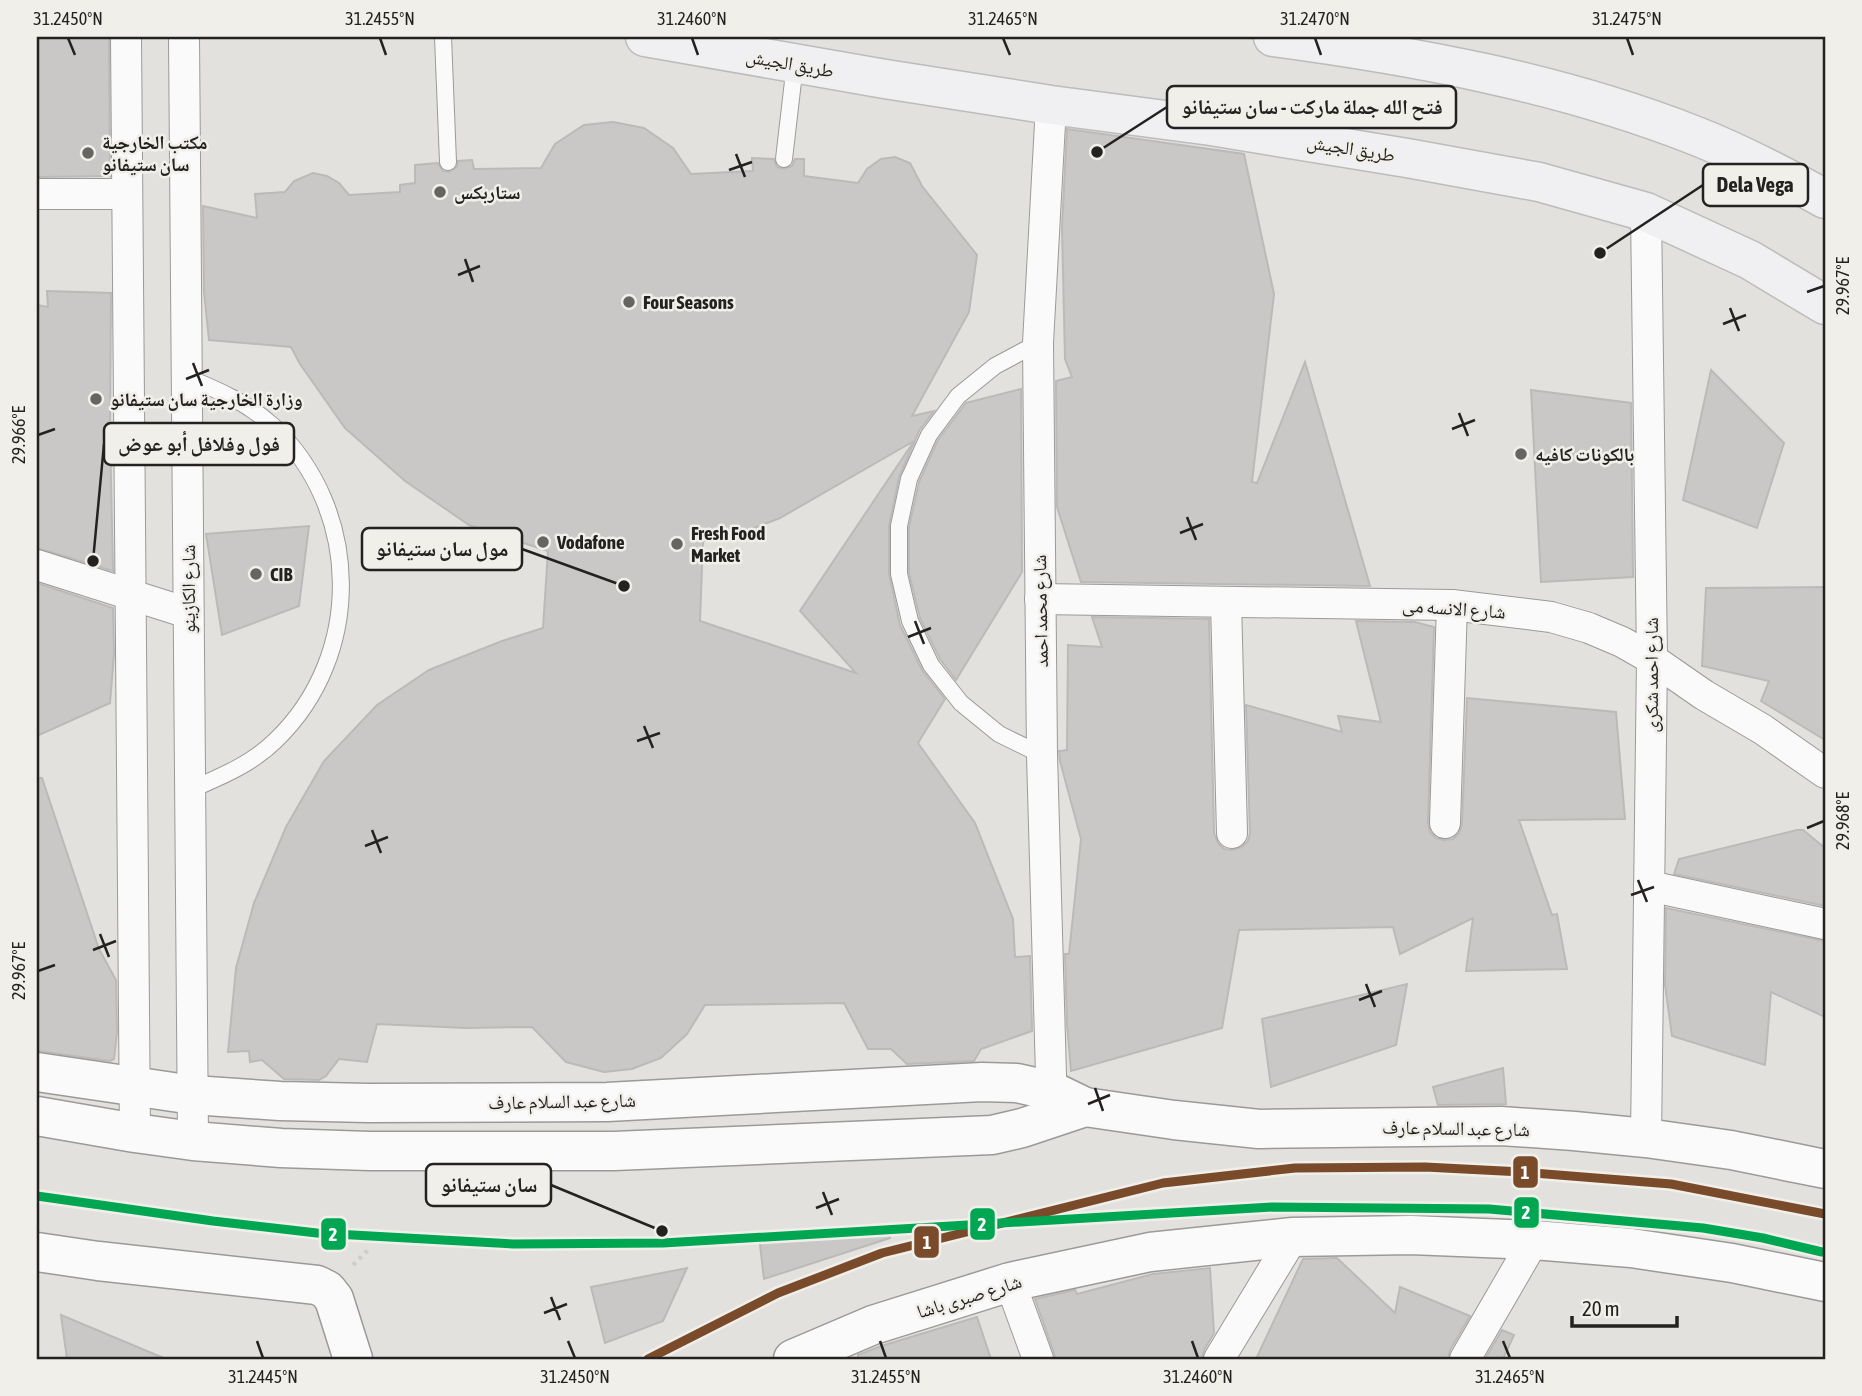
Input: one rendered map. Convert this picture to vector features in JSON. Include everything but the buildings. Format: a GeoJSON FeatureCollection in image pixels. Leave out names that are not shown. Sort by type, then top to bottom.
{"type":"FeatureCollection","features":[{"type":"Feature","properties":{"kind":"highway","name":"طريق الجيش"},"geometry":{"type":"LineString","coordinates":[[645,37],[1051,105],[1211,125],[1539,182],[1646,212],[1750,260],[1825,305]]}},
{"type":"Feature","properties":{"kind":"highway"},"geometry":{"type":"LineString","coordinates":[[1273,37],[1451,66],[1574,95],[1692,134],[1748,158],[1825,199]]}},
{"type":"Feature","properties":{"kind":"street"},"geometry":{"type":"LineString","coordinates":[[126,37],[135,1133]]}},
{"type":"Feature","properties":{"kind":"street","name":"شارع الكازينو"},"geometry":{"type":"LineString","coordinates":[[184,37],[193,1140]]}},
{"type":"Feature","properties":{"kind":"street","name":"شارع محمد احمد"},"geometry":{"type":"LineString","coordinates":[[1051,105],[1038,343],[1040,599],[1042,755],[1063,1105]]}},
{"type":"Feature","properties":{"kind":"street"},"geometry":{"type":"LineString","coordinates":[[37,194],[127,194]]}},
{"type":"Feature","properties":{"kind":"street","name":"شارع احمد شكرى"},"geometry":{"type":"LineString","coordinates":[[1646,212],[1652,659],[1646,1138]]}},
{"type":"Feature","properties":{"kind":"street"},"geometry":{"type":"LineString","coordinates":[[37,565],[188,613]]}},
{"type":"Feature","properties":{"kind":"street","name":"شارع الانسه مى"},"geometry":{"type":"LineString","coordinates":[[1040,599],[1451,605],[1551,618],[1576,624],[1622,642],[1762,729],[1825,773]]}},
{"type":"Feature","properties":{"kind":"street"},"geometry":{"type":"LineString","coordinates":[[1226,602],[1232,833]]}},
{"type":"Feature","properties":{"kind":"street"},"geometry":{"type":"LineString","coordinates":[[1445,822],[1451,605]]}},
{"type":"Feature","properties":{"kind":"street"},"geometry":{"type":"LineString","coordinates":[[1649,886],[1825,924]]}},
{"type":"Feature","properties":{"kind":"street","name":"شارع عبد السلام عارف"},"geometry":{"type":"LineString","coordinates":[[37,1072],[192,1095],[280,1101],[607,1102],[982,1082],[1017,1083],[1063,1105],[1147,1118],[1259,1129],[1501,1126],[1646,1138],[1731,1150],[1825,1169]]}},
{"type":"Feature","properties":{"kind":"street","name":"شارع عبد السلام عارف"},"geometry":{"type":"LineString","coordinates":[[37,1116],[135,1133],[281,1148],[369,1151],[614,1151],[992,1135],[1021,1128],[1063,1105]]}},
{"type":"Feature","properties":{"kind":"street"},"geometry":{"type":"LineString","coordinates":[[1219,1359],[1293,1237],[1411,1235],[1534,1240],[1631,1248],[1732,1263],[1825,1282]]}},
{"type":"Feature","properties":{"kind":"street","name":"شارع صبرى باشا"},"geometry":{"type":"LineString","coordinates":[[793,1359],[873,1325],[1010,1282],[1150,1252],[1293,1237]]}},
{"type":"Feature","properties":{"kind":"street"},"geometry":{"type":"LineString","coordinates":[[1465,1359],[1534,1240]]}},
{"type":"Feature","properties":{"kind":"street"},"geometry":{"type":"LineString","coordinates":[[37,1252],[317,1285],[327,1290],[334,1298],[353,1359]]}},
{"type":"Feature","properties":{"kind":"street"},"geometry":{"type":"LineString","coordinates":[[1010,1282],[1038,1359]]}},
{"type":"Feature","properties":{"kind":"lane"},"geometry":{"type":"LineString","coordinates":[[443,37],[448,162]]}},
{"type":"Feature","properties":{"kind":"lane"},"geometry":{"type":"LineString","coordinates":[[784,159],[794,64]]}},
{"type":"Feature","properties":{"kind":"lane"},"geometry":{"type":"LineString","coordinates":[[1038,343],[995,366],[958,396],[929,435],[909,479],[899,526],[899,574],[911,621],[931,665],[961,703],[999,734],[1042,755]]}},
{"type":"Feature","properties":{"kind":"lane"},"geometry":{"type":"LineString","coordinates":[[186,377],[232,396],[273,426],[306,464],[329,509],[341,558],[341,608],[330,657],[308,702],[276,740],[236,770],[190,790]]}},
{"type":"Feature","properties":{"kind":"transit line","name":"1"},"geometry":{"type":"LineString","coordinates":[[648,1359],[778,1293],[882,1253],[1163,1183],[1295,1168],[1425,1167],[1671,1184],[1825,1214]]}},
{"type":"Feature","properties":{"kind":"transit line","name":"2"},"geometry":{"type":"LineString","coordinates":[[37,1196],[317,1233],[514,1244],[663,1243],[1272,1207],[1489,1209],[1703,1228],[1822,1252]]}},
{"type":"Feature","properties":{"kind":"place","name":"فتح الله جملة ماركت - سان ستيفانو"},"geometry":{"type":"Point","coordinates":[1097,152]}},
{"type":"Feature","properties":{"kind":"place","name":"مكتب الخارجية سان ستيفانو"},"geometry":{"type":"Point","coordinates":[88,153]}},
{"type":"Feature","properties":{"kind":"place","name":"ستاربكس"},"geometry":{"type":"Point","coordinates":[440,192]}},
{"type":"Feature","properties":{"kind":"place","name":"Dela Vega"},"geometry":{"type":"Point","coordinates":[1600,253]}},
{"type":"Feature","properties":{"kind":"place","name":"Four Seasons"},"geometry":{"type":"Point","coordinates":[629,302]}},
{"type":"Feature","properties":{"kind":"place","name":"وزارة الخارجية سان ستيفانو"},"geometry":{"type":"Point","coordinates":[96,399]}},
{"type":"Feature","properties":{"kind":"place","name":"بالكونات كافيه"},"geometry":{"type":"Point","coordinates":[1521,454]}},
{"type":"Feature","properties":{"kind":"place","name":"Vodafone"},"geometry":{"type":"Point","coordinates":[543,542]}},
{"type":"Feature","properties":{"kind":"place","name":"Fresh Food Market"},"geometry":{"type":"Point","coordinates":[677,544]}},
{"type":"Feature","properties":{"kind":"place","name":"فول وفلافل أبو عوض"},"geometry":{"type":"Point","coordinates":[93,561]}},
{"type":"Feature","properties":{"kind":"place","name":"CIB"},"geometry":{"type":"Point","coordinates":[256,574]}},
{"type":"Feature","properties":{"kind":"place","name":"مول سان ستيفانو"},"geometry":{"type":"Point","coordinates":[624,586]}},
{"type":"Feature","properties":{"kind":"place","name":"سان ستيفانو"},"geometry":{"type":"Point","coordinates":[662,1231]}}]}
